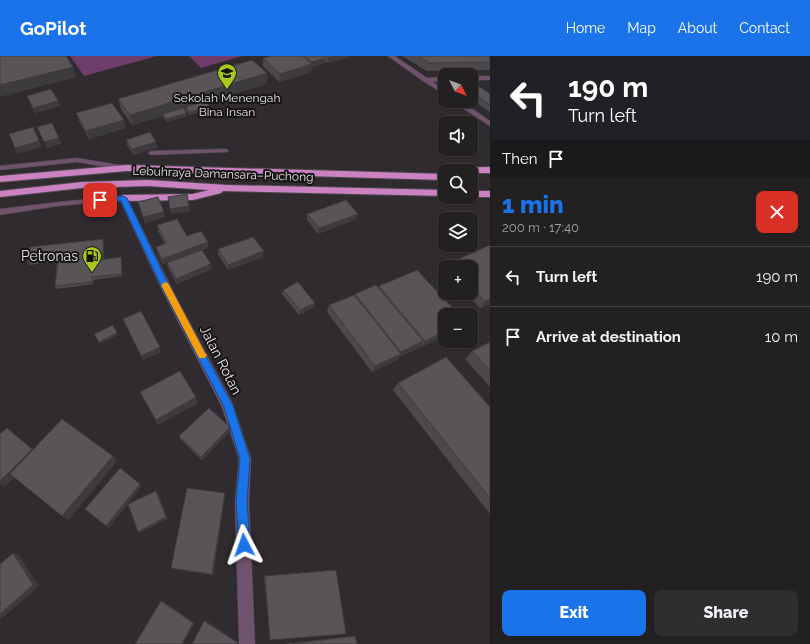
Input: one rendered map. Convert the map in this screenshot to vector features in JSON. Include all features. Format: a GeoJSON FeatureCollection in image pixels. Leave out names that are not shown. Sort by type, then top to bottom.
{"type":"FeatureCollection","features":[{"type":"Feature","properties":{"kind":"highway","name":"Lebuhraya Damansara–Puchong"},"geometry":{"type":"LineString","coordinates":[[0,179],[127,168],[300,174],[438,176]]}},
{"type":"Feature","properties":{"kind":"highway"},"geometry":{"type":"LineString","coordinates":[[478,170],[490,170]]}},
{"type":"Feature","properties":{"kind":"highway"},"geometry":{"type":"LineString","coordinates":[[366,174],[438,171]]}},
{"type":"Feature","properties":{"kind":"highway"},"geometry":{"type":"LineString","coordinates":[[478,177],[490,178]]}},
{"type":"Feature","properties":{"kind":"highway","name":"Lebuhraya Damansara–Puchong"},"geometry":{"type":"LineString","coordinates":[[0,194],[82,185],[148,183],[227,188],[438,193]]}},
{"type":"Feature","properties":{"kind":"highway"},"geometry":{"type":"LineString","coordinates":[[123,198],[192,197],[213,193],[227,188]]}},
{"type":"Feature","properties":{"kind":"highway"},"geometry":{"type":"LineString","coordinates":[[478,194],[490,194]]}},
{"type":"Feature","properties":{"kind":"street"},"geometry":{"type":"LineString","coordinates":[[391,56],[438,88]]}},
{"type":"Feature","properties":{"kind":"street"},"geometry":{"type":"LineString","coordinates":[[478,78],[490,78]]}},
{"type":"Feature","properties":{"kind":"street"},"geometry":{"type":"LineString","coordinates":[[425,80],[438,79]]}},
{"type":"Feature","properties":{"kind":"street"},"geometry":{"type":"LineString","coordinates":[[466,108],[490,124]]}},
{"type":"Feature","properties":{"kind":"street","name":"Jalan Rotan"},"geometry":{"type":"LineString","coordinates":[[123,198],[168,292],[228,406],[245,459],[242,502],[247,644]]}},
{"type":"Feature","properties":{"kind":"lane"},"geometry":{"type":"LineString","coordinates":[[151,153],[226,151]]}},
{"type":"Feature","properties":{"kind":"lane"},"geometry":{"type":"LineString","coordinates":[[0,168],[77,160],[127,168]]}},
{"type":"Feature","properties":{"kind":"lane"},"geometry":{"type":"LineString","coordinates":[[0,212],[58,204],[123,198]]}},
{"type":"Feature","properties":{"kind":"shaded area"},"geometry":{"type":"Polygon","coordinates":[[[70,56],[157,56],[84,76],[70,56]]]}},
{"type":"Feature","properties":{"kind":"shaded area"},"geometry":{"type":"Polygon","coordinates":[[[189,56],[242,56],[201,68],[189,56]]]}},
{"type":"Feature","properties":{"kind":"building"},"geometry":{"type":"Polygon","coordinates":[[[0,56],[66,56],[73,67],[0,85],[0,56]]]}},
{"type":"Feature","properties":{"kind":"building"},"geometry":{"type":"Polygon","coordinates":[[[271,56],[302,56],[312,64],[280,74],[263,58],[271,56]]]}},
{"type":"Feature","properties":{"kind":"building"},"geometry":{"type":"Polygon","coordinates":[[[305,56],[323,56],[325,58],[312,62],[305,56]]]}},
{"type":"Feature","properties":{"kind":"building"},"geometry":{"type":"Polygon","coordinates":[[[418,56],[490,56],[490,62],[430,63],[418,56]]]}},
{"type":"Feature","properties":{"kind":"building"},"geometry":{"type":"Polygon","coordinates":[[[252,60],[267,73],[130,115],[118,99],[252,60]]]}},
{"type":"Feature","properties":{"kind":"building"},"geometry":{"type":"Polygon","coordinates":[[[478,86],[490,94],[490,105],[478,97],[478,86]]]}},
{"type":"Feature","properties":{"kind":"building"},"geometry":{"type":"Polygon","coordinates":[[[51,89],[58,101],[33,108],[27,96],[51,89]]]}},
{"type":"Feature","properties":{"kind":"building"},"geometry":{"type":"Polygon","coordinates":[[[205,101],[210,106],[190,112],[186,107],[205,101]]]}},
{"type":"Feature","properties":{"kind":"building"},"geometry":{"type":"Polygon","coordinates":[[[112,103],[124,120],[86,131],[76,113],[112,103]]]}},
{"type":"Feature","properties":{"kind":"building"},"geometry":{"type":"Polygon","coordinates":[[[183,108],[187,113],[166,119],[163,114],[183,108]]]}},
{"type":"Feature","properties":{"kind":"building"},"geometry":{"type":"Polygon","coordinates":[[[52,123],[59,138],[44,142],[37,127],[52,123]]]}},
{"type":"Feature","properties":{"kind":"building"},"geometry":{"type":"Polygon","coordinates":[[[33,127],[39,141],[15,148],[9,134],[33,127]]]}},
{"type":"Feature","properties":{"kind":"building"},"geometry":{"type":"Polygon","coordinates":[[[150,132],[156,142],[132,149],[126,140],[150,132]]]}},
{"type":"Feature","properties":{"kind":"building"},"geometry":{"type":"Polygon","coordinates":[[[187,194],[189,206],[170,209],[168,197],[187,194]]]}},
{"type":"Feature","properties":{"kind":"building"},"geometry":{"type":"Polygon","coordinates":[[[158,197],[164,212],[143,217],[138,202],[158,197]]]}},
{"type":"Feature","properties":{"kind":"building"},"geometry":{"type":"Polygon","coordinates":[[[346,200],[358,214],[319,228],[307,214],[346,200]]]}},
{"type":"Feature","properties":{"kind":"building"},"geometry":{"type":"Polygon","coordinates":[[[177,219],[187,236],[201,231],[208,242],[162,259],[156,247],[167,243],[157,225],[177,219]]]}},
{"type":"Feature","properties":{"kind":"building"},"geometry":{"type":"Polygon","coordinates":[[[253,237],[264,251],[228,265],[218,249],[253,237]]]}},
{"type":"Feature","properties":{"kind":"building"},"geometry":{"type":"Polygon","coordinates":[[[103,239],[103,257],[95,258],[95,261],[121,257],[122,274],[92,277],[92,282],[55,286],[58,259],[28,262],[30,247],[103,239]]]}},
{"type":"Feature","properties":{"kind":"building"},"geometry":{"type":"Polygon","coordinates":[[[490,245],[490,299],[485,301],[478,294],[478,260],[457,260],[475,252],[478,252],[478,250],[490,245]]]}},
{"type":"Feature","properties":{"kind":"building"},"geometry":{"type":"Polygon","coordinates":[[[202,250],[211,264],[176,279],[167,263],[202,250]]]}},
{"type":"Feature","properties":{"kind":"building"},"geometry":{"type":"Polygon","coordinates":[[[417,270],[438,292],[438,300],[445,300],[452,308],[438,308],[438,334],[425,341],[379,286],[417,270]]]}},
{"type":"Feature","properties":{"kind":"building"},"geometry":{"type":"Polygon","coordinates":[[[298,282],[315,303],[300,310],[283,290],[298,282]]]}},
{"type":"Feature","properties":{"kind":"building"},"geometry":{"type":"Polygon","coordinates":[[[376,285],[423,341],[401,352],[355,294],[376,285]]]}},
{"type":"Feature","properties":{"kind":"building"},"geometry":{"type":"Polygon","coordinates":[[[354,295],[401,354],[375,366],[329,305],[354,295]]]}},
{"type":"Feature","properties":{"kind":"building"},"geometry":{"type":"Polygon","coordinates":[[[141,311],[160,347],[141,356],[123,319],[141,311]]]}},
{"type":"Feature","properties":{"kind":"building"},"geometry":{"type":"Polygon","coordinates":[[[113,325],[117,333],[99,342],[94,334],[113,325]]]}},
{"type":"Feature","properties":{"kind":"building"},"geometry":{"type":"Polygon","coordinates":[[[490,342],[490,371],[472,351],[490,342]]]}},
{"type":"Feature","properties":{"kind":"building"},"geometry":{"type":"Polygon","coordinates":[[[446,357],[490,407],[490,498],[398,383],[446,357]]]}},
{"type":"Feature","properties":{"kind":"building"},"geometry":{"type":"Polygon","coordinates":[[[180,371],[196,397],[156,420],[140,392],[180,371]]]}},
{"type":"Feature","properties":{"kind":"building"},"geometry":{"type":"Polygon","coordinates":[[[209,408],[230,427],[201,457],[179,436],[209,408]]]}},
{"type":"Feature","properties":{"kind":"building"},"geometry":{"type":"Polygon","coordinates":[[[62,419],[113,456],[62,516],[10,474],[62,419]]]}},
{"type":"Feature","properties":{"kind":"building"},"geometry":{"type":"Polygon","coordinates":[[[7,428],[32,449],[0,481],[0,434],[7,428]]]}},
{"type":"Feature","properties":{"kind":"building"},"geometry":{"type":"Polygon","coordinates":[[[120,468],[140,484],[106,526],[85,509],[120,468]]]}},
{"type":"Feature","properties":{"kind":"building"},"geometry":{"type":"Polygon","coordinates":[[[187,488],[225,493],[212,574],[171,568],[187,488]]]}},
{"type":"Feature","properties":{"kind":"building"},"geometry":{"type":"Polygon","coordinates":[[[156,491],[166,517],[138,532],[128,504],[156,491]]]}},
{"type":"Feature","properties":{"kind":"building"},"geometry":{"type":"Polygon","coordinates":[[[13,553],[33,585],[0,614],[0,564],[13,553]]]}},
{"type":"Feature","properties":{"kind":"building"},"geometry":{"type":"Polygon","coordinates":[[[336,570],[346,634],[270,640],[265,576],[336,570]]]}},
{"type":"Feature","properties":{"kind":"building"},"geometry":{"type":"Polygon","coordinates":[[[161,601],[193,623],[182,644],[135,644],[161,601]]]}},
{"type":"Feature","properties":{"kind":"building"},"geometry":{"type":"Polygon","coordinates":[[[204,621],[238,643],[192,644],[204,621]]]}},
{"type":"Feature","properties":{"kind":"building"},"geometry":{"type":"Polygon","coordinates":[[[355,636],[357,644],[292,644],[355,636]]]}},
{"type":"Feature","properties":{"kind":"slow traffic"},"geometry":{"type":"LineString","coordinates":[[165,285],[202,355]]}},
{"type":"Feature","properties":{"kind":"place","name":"Sekolah Menengah Bina Insan"},"geometry":{"type":"Point","coordinates":[227,90]}},
{"type":"Feature","properties":{"kind":"place","name":"Petronas"},"geometry":{"type":"Point","coordinates":[92,273]}},
{"type":"Feature","properties":{"kind":"route"},"geometry":{"type":"LineString","coordinates":[[100,200],[123,198],[168,292],[228,406],[245,459],[242,502],[244,545]]}}]}
